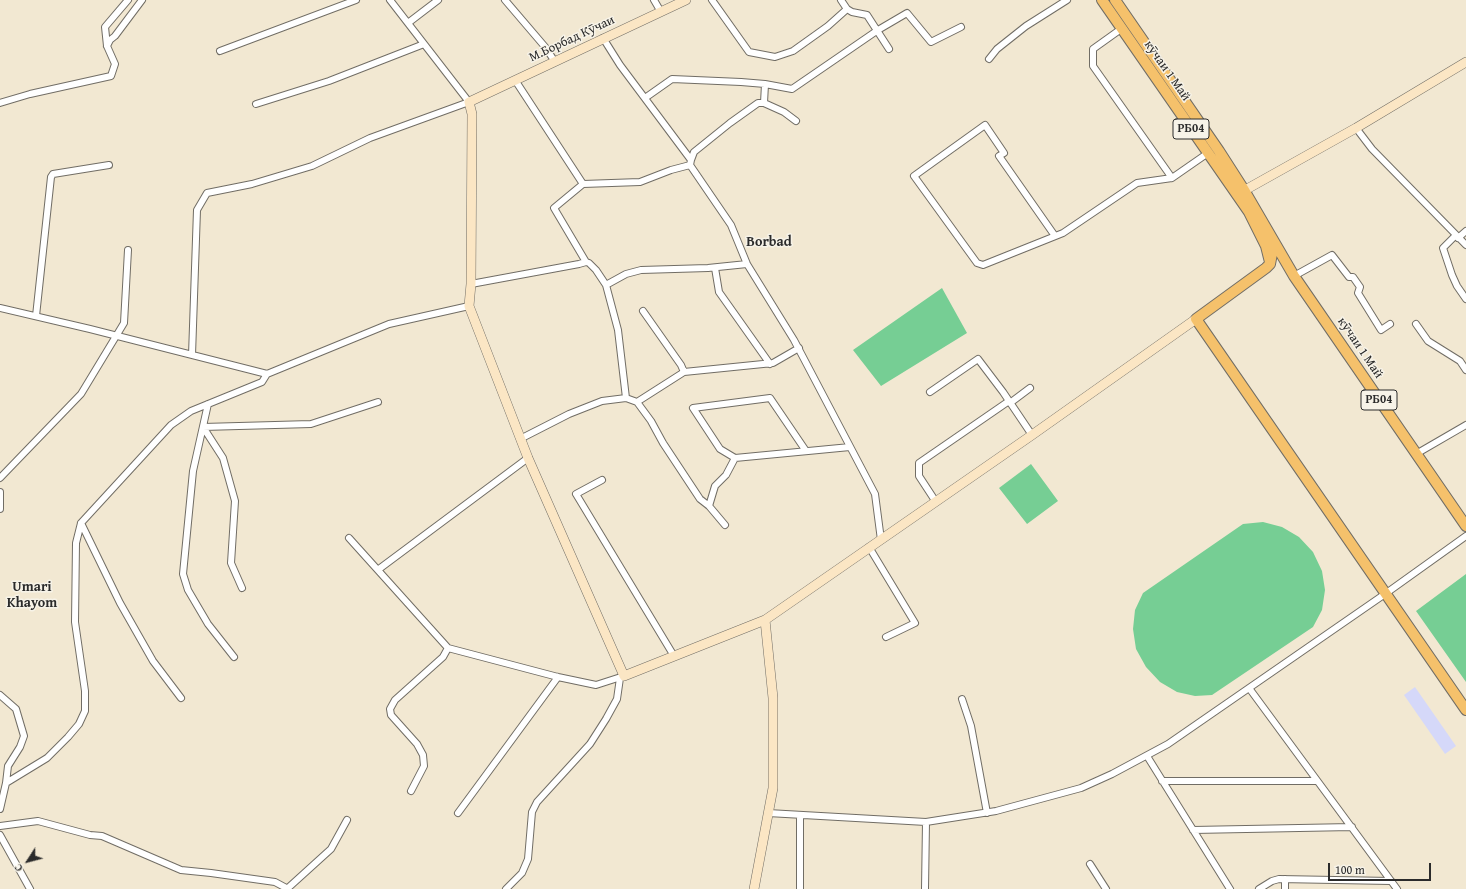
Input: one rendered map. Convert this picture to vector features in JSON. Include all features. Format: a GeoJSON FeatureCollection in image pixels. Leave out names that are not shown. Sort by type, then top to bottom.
{"type":"FeatureCollection","features":[{"type":"Feature","properties":{"kind":"main road","name":"кӯчаи 1 Май"},"geometry":{"type":"LineString","coordinates":[[1102,0],[1208,153],[1240,192],[1266,246],[1270,264]]}},
{"type":"Feature","properties":{"kind":"main road","name":"кӯчаи 1 Май"},"geometry":{"type":"LineString","coordinates":[[1115,0],[1210,139],[1240,192],[1294,275],[1466,526]]}},
{"type":"Feature","properties":{"kind":"main road"},"geometry":{"type":"LineString","coordinates":[[1274,243],[1270,264],[1196,319],[1466,710]]}},
{"type":"Feature","properties":{"kind":"main road","name":"РБ04"},"geometry":{"type":"LineString","coordinates":[[1270,264],[1281,265],[1294,275]]}},
{"type":"Feature","properties":{"kind":"street"},"geometry":{"type":"LineString","coordinates":[[0,103],[30,94],[111,76],[115,64],[107,46],[105,27],[128,0]]}},
{"type":"Feature","properties":{"kind":"street"},"geometry":{"type":"LineString","coordinates":[[107,46],[110,40],[115,36],[142,0]]}},
{"type":"Feature","properties":{"kind":"street"},"geometry":{"type":"LineString","coordinates":[[220,51],[356,0]]}},
{"type":"Feature","properties":{"kind":"street"},"geometry":{"type":"LineString","coordinates":[[390,0],[469,102],[472,114],[471,284],[469,306],[520,439],[622,677],[617,699],[590,744],[537,802],[532,812],[528,859],[522,873],[506,889]]}},
{"type":"Feature","properties":{"kind":"street"},"geometry":{"type":"LineString","coordinates":[[408,23],[438,0]]}},
{"type":"Feature","properties":{"kind":"street"},"geometry":{"type":"LineString","coordinates":[[505,0],[546,48],[555,62]]}},
{"type":"Feature","properties":{"kind":"street"},"geometry":{"type":"LineString","coordinates":[[654,0],[661,12]]}},
{"type":"Feature","properties":{"kind":"street","name":"М.Борбад Кӯчаи"},"geometry":{"type":"LineString","coordinates":[[469,102],[686,0]]}},
{"type":"Feature","properties":{"kind":"street"},"geometry":{"type":"LineString","coordinates":[[712,0],[749,52],[775,57],[793,51],[828,26],[847,9]]}},
{"type":"Feature","properties":{"kind":"street"},"geometry":{"type":"LineString","coordinates":[[841,0],[847,9],[852,12],[867,15],[889,49]]}},
{"type":"Feature","properties":{"kind":"street"},"geometry":{"type":"LineString","coordinates":[[989,58],[997,49],[1026,26],[1067,0]]}},
{"type":"Feature","properties":{"kind":"street"},"geometry":{"type":"LineString","coordinates":[[645,98],[672,79],[765,84],[792,89],[878,30],[907,13],[931,42],[961,27]]}},
{"type":"Feature","properties":{"kind":"street"},"geometry":{"type":"LineString","coordinates":[[1121,29],[1093,49],[1093,66],[1172,178]]}},
{"type":"Feature","properties":{"kind":"street"},"geometry":{"type":"LineString","coordinates":[[603,38],[620,66],[645,98],[731,225],[747,264],[798,348],[875,494],[881,540]]}},
{"type":"Feature","properties":{"kind":"street"},"geometry":{"type":"LineString","coordinates":[[256,104],[329,81],[424,44]]}},
{"type":"Feature","properties":{"kind":"street"},"geometry":{"type":"LineString","coordinates":[[1240,192],[1356,128],[1466,62]]}},
{"type":"Feature","properties":{"kind":"street"},"geometry":{"type":"LineString","coordinates":[[515,80],[583,184]]}},
{"type":"Feature","properties":{"kind":"street"},"geometry":{"type":"LineString","coordinates":[[764,102],[765,84]]}},
{"type":"Feature","properties":{"kind":"street"},"geometry":{"type":"LineString","coordinates":[[192,355],[197,210],[208,193],[252,184],[312,166],[370,138],[469,102]]}},
{"type":"Feature","properties":{"kind":"street"},"geometry":{"type":"LineString","coordinates":[[690,163],[694,152],[758,103],[764,102],[784,112],[796,121]]}},
{"type":"Feature","properties":{"kind":"street"},"geometry":{"type":"LineString","coordinates":[[1055,236],[1000,156],[1004,153],[985,125],[914,176],[977,263],[984,265],[1063,233],[1137,183],[1172,178],[1208,153]]}},
{"type":"Feature","properties":{"kind":"street"},"geometry":{"type":"LineString","coordinates":[[1356,128],[1372,149],[1466,245]]}},
{"type":"Feature","properties":{"kind":"street"},"geometry":{"type":"LineString","coordinates":[[626,398],[618,330],[606,285],[590,263],[586,262],[554,208],[583,184],[640,182],[690,163]]}},
{"type":"Feature","properties":{"kind":"street"},"geometry":{"type":"LineString","coordinates":[[36,316],[51,177],[53,174],[109,166]]}},
{"type":"Feature","properties":{"kind":"street"},"geometry":{"type":"LineString","coordinates":[[1466,231],[1457,236],[1444,248],[1452,275],[1457,286],[1466,299]]}},
{"type":"Feature","properties":{"kind":"street"},"geometry":{"type":"LineString","coordinates":[[0,478],[81,394],[124,324],[128,250]]}},
{"type":"Feature","properties":{"kind":"street"},"geometry":{"type":"LineString","coordinates":[[1294,275],[1332,254],[1349,277],[1353,277],[1360,287],[1358,293],[1381,330],[1390,324]]}},
{"type":"Feature","properties":{"kind":"street"},"geometry":{"type":"LineString","coordinates":[[471,284],[586,262]]}},
{"type":"Feature","properties":{"kind":"street"},"geometry":{"type":"LineString","coordinates":[[606,285],[626,274],[641,270],[715,268],[747,264]]}},
{"type":"Feature","properties":{"kind":"street"},"geometry":{"type":"LineString","coordinates":[[715,268],[719,292],[770,364]]}},
{"type":"Feature","properties":{"kind":"street"},"geometry":{"type":"LineString","coordinates":[[6,783],[47,758],[68,738],[79,724],[85,710],[85,691],[74,622],[76,543],[81,523],[171,425],[191,411],[262,382],[267,374],[389,324],[469,306]]}},
{"type":"Feature","properties":{"kind":"street"},"geometry":{"type":"LineString","coordinates":[[0,308],[267,374]]}},
{"type":"Feature","properties":{"kind":"street"},"geometry":{"type":"LineString","coordinates":[[642,311],[681,365],[684,372]]}},
{"type":"Feature","properties":{"kind":"street"},"geometry":{"type":"LineString","coordinates":[[349,538],[379,569],[448,648],[558,677],[596,685],[622,677],[765,620],[1032,435],[1196,319]]}},
{"type":"Feature","properties":{"kind":"street"},"geometry":{"type":"LineString","coordinates":[[1416,324],[1428,341],[1460,361],[1466,370]]}},
{"type":"Feature","properties":{"kind":"street"},"geometry":{"type":"LineString","coordinates":[[637,402],[684,372],[770,364],[798,348]]}},
{"type":"Feature","properties":{"kind":"street"},"geometry":{"type":"LineString","coordinates":[[930,392],[978,359],[1032,435]]}},
{"type":"Feature","properties":{"kind":"street"},"geometry":{"type":"LineString","coordinates":[[936,502],[919,476],[919,463],[921,460],[1030,388]]}},
{"type":"Feature","properties":{"kind":"street"},"geometry":{"type":"LineString","coordinates":[[520,439],[569,414],[602,401],[626,398],[637,402],[651,421],[663,443],[700,500],[709,506],[725,525]]}},
{"type":"Feature","properties":{"kind":"street"},"geometry":{"type":"LineString","coordinates":[[806,451],[770,398],[693,408],[720,449],[735,458],[850,447]]}},
{"type":"Feature","properties":{"kind":"street"},"geometry":{"type":"LineString","coordinates":[[203,427],[311,424],[378,402]]}},
{"type":"Feature","properties":{"kind":"street"},"geometry":{"type":"LineString","coordinates":[[208,404],[193,471],[183,574],[188,590],[208,624],[234,657]]}},
{"type":"Feature","properties":{"kind":"street"},"geometry":{"type":"LineString","coordinates":[[1416,454],[1466,425]]}},
{"type":"Feature","properties":{"kind":"street"},"geometry":{"type":"LineString","coordinates":[[203,427],[223,458],[235,501],[231,563],[242,588]]}},
{"type":"Feature","properties":{"kind":"street"},"geometry":{"type":"LineString","coordinates":[[379,569],[528,458]]}},
{"type":"Feature","properties":{"kind":"street"},"geometry":{"type":"LineString","coordinates":[[709,506],[714,486],[726,475],[735,458]]}},
{"type":"Feature","properties":{"kind":"street"},"geometry":{"type":"LineString","coordinates":[[602,480],[576,494],[674,656]]}},
{"type":"Feature","properties":{"kind":"street"},"geometry":{"type":"LineString","coordinates":[[0,492],[0,509]]}},
{"type":"Feature","properties":{"kind":"street"},"geometry":{"type":"LineString","coordinates":[[81,523],[124,609],[153,661],[180,698]]}},
{"type":"Feature","properties":{"kind":"street"},"geometry":{"type":"LineString","coordinates":[[768,813],[926,822],[987,813],[1081,788],[1147,756],[1168,744],[1466,536]]}},
{"type":"Feature","properties":{"kind":"street"},"geometry":{"type":"LineString","coordinates":[[869,547],[915,623],[886,636]]}},
{"type":"Feature","properties":{"kind":"street"},"geometry":{"type":"LineString","coordinates":[[754,889],[773,788],[773,698],[765,620]]}},
{"type":"Feature","properties":{"kind":"street"},"geometry":{"type":"LineString","coordinates":[[411,791],[424,766],[423,755],[417,744],[391,715],[390,709],[395,700],[443,657],[448,648]]}},
{"type":"Feature","properties":{"kind":"street"},"geometry":{"type":"LineString","coordinates":[[458,812],[558,677]]}},
{"type":"Feature","properties":{"kind":"street"},"geometry":{"type":"LineString","coordinates":[[1249,688],[1397,889]]}},
{"type":"Feature","properties":{"kind":"street"},"geometry":{"type":"LineString","coordinates":[[0,694],[16,709],[24,736],[20,747],[8,766],[0,809]]}},
{"type":"Feature","properties":{"kind":"street"},"geometry":{"type":"LineString","coordinates":[[962,699],[971,726],[987,813]]}},
{"type":"Feature","properties":{"kind":"street"},"geometry":{"type":"LineString","coordinates":[[1147,756],[1230,889]]}},
{"type":"Feature","properties":{"kind":"street"},"geometry":{"type":"LineString","coordinates":[[1162,781],[1317,781]]}},
{"type":"Feature","properties":{"kind":"street"},"geometry":{"type":"LineString","coordinates":[[800,815],[800,889]]}},
{"type":"Feature","properties":{"kind":"street"},"geometry":{"type":"LineString","coordinates":[[0,826],[38,821],[90,835],[102,836],[181,870],[275,882],[288,889],[331,848],[347,820]]}},
{"type":"Feature","properties":{"kind":"street"},"geometry":{"type":"LineString","coordinates":[[925,889],[926,822]]}},
{"type":"Feature","properties":{"kind":"street"},"geometry":{"type":"LineString","coordinates":[[1193,830],[1352,827]]}},
{"type":"Feature","properties":{"kind":"street"},"geometry":{"type":"LineString","coordinates":[[0,835],[30,889]]}},
{"type":"Feature","properties":{"kind":"street"},"geometry":{"type":"LineString","coordinates":[[1090,864],[1106,889]]}},
{"type":"Feature","properties":{"kind":"street"},"geometry":{"type":"LineString","coordinates":[[1259,889],[1272,881],[1285,879],[1391,881]]}},
{"type":"Feature","properties":{"kind":"street"},"geometry":{"type":"LineString","coordinates":[[1285,879],[1285,889]]}},
{"type":"Feature","properties":{"kind":"shaded area"},"geometry":{"type":"Polygon","coordinates":[[[1415,687],[1456,746],[1445,754],[1404,695],[1415,687]]]}},
{"type":"Feature","properties":{"kind":"green space"},"geometry":{"type":"Polygon","coordinates":[[[942,288],[967,333],[881,386],[853,350],[942,288]]]}},
{"type":"Feature","properties":{"kind":"green space"},"geometry":{"type":"Polygon","coordinates":[[[1031,464],[1058,501],[1027,524],[999,488],[1031,464]]]}},
{"type":"Feature","properties":{"kind":"green space"},"geometry":{"type":"Polygon","coordinates":[[[1263,522],[1282,527],[1299,537],[1313,552],[1322,571],[1325,590],[1322,610],[1313,627],[1212,695],[1195,696],[1177,692],[1160,682],[1146,667],[1136,649],[1133,629],[1135,610],[1143,593],[1243,524],[1263,522]]]}},
{"type":"Feature","properties":{"kind":"green space"},"geometry":{"type":"Polygon","coordinates":[[[1466,574],[1466,682],[1416,611],[1466,574]]]}},
{"type":"Feature","properties":{"kind":"district","name":"Borbad"},"geometry":{"type":"Point","coordinates":[769,242]}},
{"type":"Feature","properties":{"kind":"district","name":"Umari Khayom"},"geometry":{"type":"Point","coordinates":[32,596]}}]}
